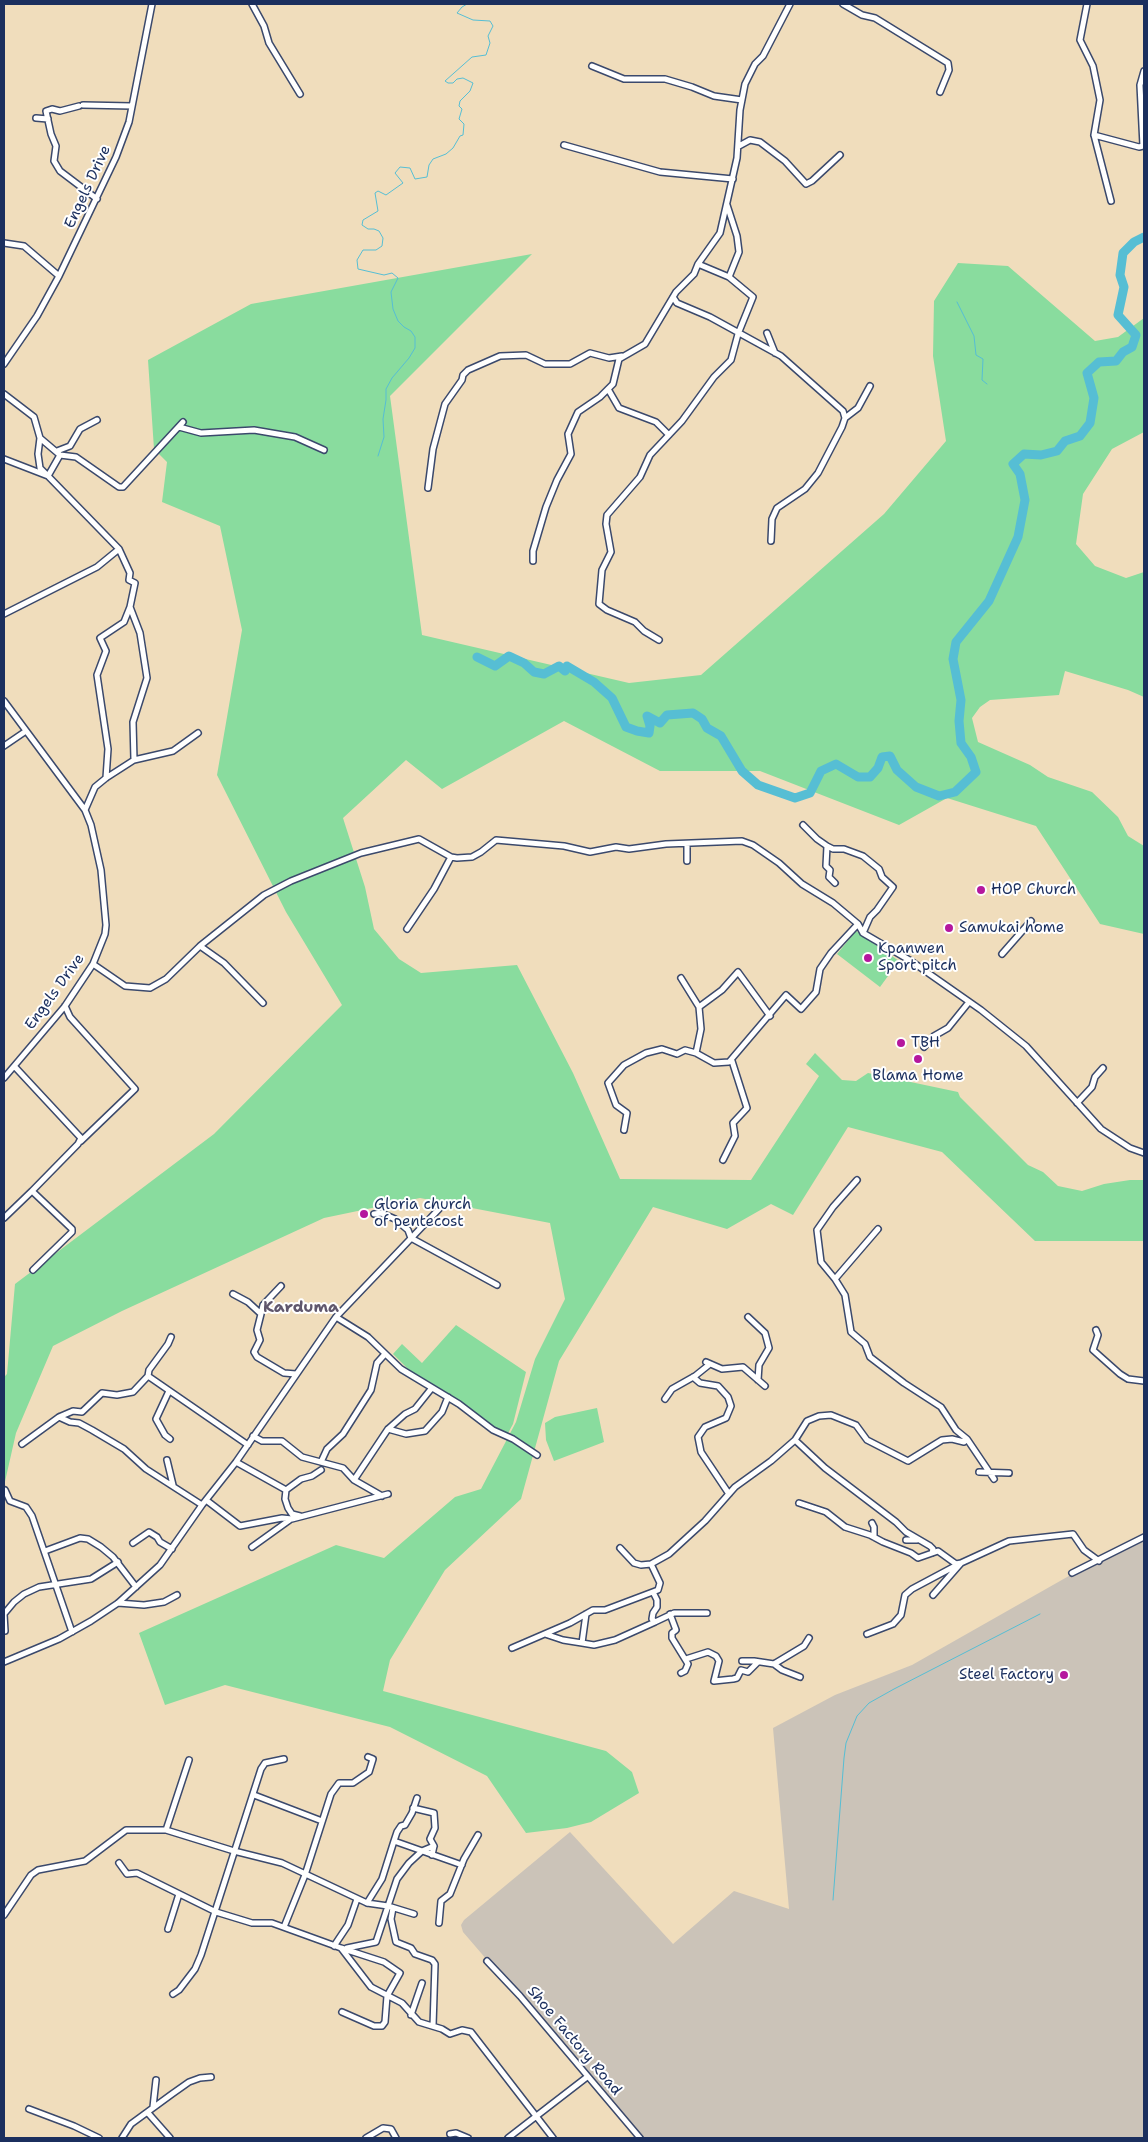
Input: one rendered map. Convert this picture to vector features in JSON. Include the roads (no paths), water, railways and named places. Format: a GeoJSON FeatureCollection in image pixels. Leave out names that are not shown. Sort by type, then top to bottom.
{"type":"FeatureCollection","features":[{"type":"Feature","properties":{"kind":"street","name":"Engels Drive"},"geometry":{"type":"LineString","coordinates":[[4,364],[37,316],[59,276],[97,199],[125,135],[152,4]]}},
{"type":"Feature","properties":{"kind":"street"},"geometry":{"type":"LineString","coordinates":[[252,4],[264,26],[269,43],[300,94]]}},
{"type":"Feature","properties":{"kind":"street"},"geometry":{"type":"LineString","coordinates":[[533,560],[533,551],[546,507],[557,480],[571,454],[568,434],[578,412],[600,397],[613,384],[619,359],[645,344],[673,297],[694,274],[698,264],[720,233],[739,146],[742,100],[746,84],[755,64],[763,56],[790,4]]}},
{"type":"Feature","properties":{"kind":"street"},"geometry":{"type":"LineString","coordinates":[[843,4],[862,15],[875,18],[948,64],[950,70],[940,92]]}},
{"type":"Feature","properties":{"kind":"street"},"geometry":{"type":"LineString","coordinates":[[1087,4],[1080,40],[1093,66],[1100,100],[1094,135],[1111,201]]}},
{"type":"Feature","properties":{"kind":"street"},"geometry":{"type":"LineString","coordinates":[[592,66],[624,79],[665,79],[714,96],[742,100]]}},
{"type":"Feature","properties":{"kind":"street"},"geometry":{"type":"LineString","coordinates":[[1094,135],[1139,147],[1143,146],[1140,85],[1144,70]]}},
{"type":"Feature","properties":{"kind":"street"},"geometry":{"type":"LineString","coordinates":[[97,199],[60,171],[54,161],[56,146],[51,134],[46,111],[52,109],[60,112],[81,106],[132,106]]}},
{"type":"Feature","properties":{"kind":"street"},"geometry":{"type":"LineString","coordinates":[[36,118],[48,119]]}},
{"type":"Feature","properties":{"kind":"street"},"geometry":{"type":"LineString","coordinates":[[739,146],[750,140],[760,142],[785,161],[806,184],[812,181],[840,155]]}},
{"type":"Feature","properties":{"kind":"street"},"geometry":{"type":"LineString","coordinates":[[564,145],[660,172],[733,179]]}},
{"type":"Feature","properties":{"kind":"street"},"geometry":{"type":"LineString","coordinates":[[727,204],[737,236],[739,252],[729,278]]}},
{"type":"Feature","properties":{"kind":"street"},"geometry":{"type":"LineString","coordinates":[[4,243],[24,246],[59,276]]}},
{"type":"Feature","properties":{"kind":"street"},"geometry":{"type":"LineString","coordinates":[[659,640],[644,631],[635,622],[607,610],[600,604],[602,570],[611,552],[606,515],[632,488],[650,455],[682,421],[714,377],[732,360],[738,334],[753,297],[729,278],[698,264]]}},
{"type":"Feature","properties":{"kind":"street"},"geometry":{"type":"LineString","coordinates":[[673,297],[677,303],[710,317],[775,353],[843,411],[845,418]]}},
{"type":"Feature","properties":{"kind":"street"},"geometry":{"type":"LineString","coordinates":[[767,333],[775,353]]}},
{"type":"Feature","properties":{"kind":"street"},"geometry":{"type":"LineString","coordinates":[[428,488],[433,449],[445,404],[468,370],[500,356],[526,355],[545,364],[570,364],[590,353],[609,358],[625,355]]}},
{"type":"Feature","properties":{"kind":"street"},"geometry":{"type":"LineString","coordinates":[[771,541],[772,519],[777,508],[805,489],[818,473],[845,418],[858,408],[870,386]]}},
{"type":"Feature","properties":{"kind":"street"},"geometry":{"type":"LineString","coordinates":[[608,389],[619,408],[656,422],[669,435]]}},
{"type":"Feature","properties":{"kind":"street"},"geometry":{"type":"LineString","coordinates":[[4,394],[34,418],[40,438],[38,454],[40,468],[118,549],[130,573],[129,580],[135,584],[130,607],[124,622],[100,638],[106,651],[97,675],[108,748],[106,778]]}},
{"type":"Feature","properties":{"kind":"street"},"geometry":{"type":"LineString","coordinates":[[48,476],[58,453],[70,446],[80,429],[97,420]]}},
{"type":"Feature","properties":{"kind":"street"},"geometry":{"type":"LineString","coordinates":[[40,438],[58,453],[76,457],[119,487],[123,487],[183,422]]}},
{"type":"Feature","properties":{"kind":"street"},"geometry":{"type":"LineString","coordinates":[[179,427],[201,433],[254,430],[295,438],[324,450]]}},
{"type":"Feature","properties":{"kind":"street"},"geometry":{"type":"LineString","coordinates":[[4,459],[48,476]]}},
{"type":"Feature","properties":{"kind":"street"},"geometry":{"type":"LineString","coordinates":[[4,614],[97,567],[118,549]]}},
{"type":"Feature","properties":{"kind":"street"},"geometry":{"type":"LineString","coordinates":[[130,607],[140,633],[147,678],[133,722],[134,760]]}},
{"type":"Feature","properties":{"kind":"street","name":"Engels Drive"},"geometry":{"type":"LineString","coordinates":[[4,701],[86,810],[100,864],[106,925],[105,934],[92,964],[65,1006],[4,1078]]}},
{"type":"Feature","properties":{"kind":"street"},"geometry":{"type":"LineString","coordinates":[[4,746],[26,731]]}},
{"type":"Feature","properties":{"kind":"street"},"geometry":{"type":"LineString","coordinates":[[86,810],[96,787],[106,778],[134,760],[174,751],[198,733]]}},
{"type":"Feature","properties":{"kind":"street"},"geometry":{"type":"LineString","coordinates":[[803,824],[817,839],[827,846],[833,849],[844,849],[863,856],[879,869],[882,877],[893,888],[870,917],[863,933]]}},
{"type":"Feature","properties":{"kind":"street"},"geometry":{"type":"LineString","coordinates":[[92,964],[125,986],[150,988],[166,978],[200,946],[264,895],[314,870],[361,853],[419,839],[451,857],[472,857],[496,840],[564,846],[590,852],[616,847],[629,848],[742,841],[753,845],[779,863],[802,884],[833,903],[858,924],[863,933],[911,961],[969,1002],[1026,1046],[1101,1129],[1130,1148],[1144,1153]]}},
{"type":"Feature","properties":{"kind":"street"},"geometry":{"type":"LineString","coordinates":[[687,844],[687,860]]}},
{"type":"Feature","properties":{"kind":"street"},"geometry":{"type":"LineString","coordinates":[[827,846],[826,866],[830,870],[829,877],[835,883]]}},
{"type":"Feature","properties":{"kind":"street"},"geometry":{"type":"LineString","coordinates":[[408,929],[434,890],[451,857]]}},
{"type":"Feature","properties":{"kind":"street"},"geometry":{"type":"LineString","coordinates":[[1002,954],[1031,921]]}},
{"type":"Feature","properties":{"kind":"street"},"geometry":{"type":"LineString","coordinates":[[624,1130],[627,1113],[616,1106],[608,1083],[624,1065],[646,1054],[662,1049],[677,1054],[685,1050],[696,1053],[714,1063],[730,1062],[786,995],[801,1008],[816,992],[820,969],[831,953],[858,924]]}},
{"type":"Feature","properties":{"kind":"street"},"geometry":{"type":"LineString","coordinates":[[200,946],[224,963],[262,1003]]}},
{"type":"Feature","properties":{"kind":"street"},"geometry":{"type":"LineString","coordinates":[[699,1007],[722,990],[738,972],[770,1016]]}},
{"type":"Feature","properties":{"kind":"street"},"geometry":{"type":"LineString","coordinates":[[680,978],[699,1007],[701,1029],[696,1053]]}},
{"type":"Feature","properties":{"kind":"street"},"geometry":{"type":"LineString","coordinates":[[924,1047],[934,1036],[948,1028],[969,1002]]}},
{"type":"Feature","properties":{"kind":"street"},"geometry":{"type":"LineString","coordinates":[[4,1218],[135,1089],[70,1018],[65,1006]]}},
{"type":"Feature","properties":{"kind":"street"},"geometry":{"type":"LineString","coordinates":[[722,1160],[735,1136],[733,1122],[747,1108],[732,1060]]}},
{"type":"Feature","properties":{"kind":"street"},"geometry":{"type":"LineString","coordinates":[[14,1067],[81,1138],[81,1141]]}},
{"type":"Feature","properties":{"kind":"street"},"geometry":{"type":"LineString","coordinates":[[1077,1103],[1092,1087],[1095,1077],[1103,1068]]}},
{"type":"Feature","properties":{"kind":"street"},"geometry":{"type":"LineString","coordinates":[[857,1180],[833,1207],[818,1230],[821,1262],[836,1279],[845,1295],[851,1332],[865,1344],[870,1357],[904,1383],[941,1407],[956,1430],[967,1440],[994,1479]]}},
{"type":"Feature","properties":{"kind":"street"},"geometry":{"type":"LineString","coordinates":[[32,1191],[72,1229],[72,1232],[33,1270]]}},
{"type":"Feature","properties":{"kind":"street"},"geometry":{"type":"LineString","coordinates":[[4,1662],[72,1632],[118,1603],[160,1565],[206,1500],[236,1462],[336,1317],[439,1209]]}},
{"type":"Feature","properties":{"kind":"street"},"geometry":{"type":"LineString","coordinates":[[374,1214],[381,1213],[395,1219],[408,1230],[411,1238],[497,1285]]}},
{"type":"Feature","properties":{"kind":"street"},"geometry":{"type":"LineString","coordinates":[[836,1279],[878,1228]]}},
{"type":"Feature","properties":{"kind":"street"},"geometry":{"type":"LineString","coordinates":[[281,1286],[264,1305],[257,1330],[260,1340],[254,1352],[256,1357],[284,1373],[296,1374]]}},
{"type":"Feature","properties":{"kind":"street"},"geometry":{"type":"LineString","coordinates":[[233,1294],[248,1302],[261,1314]]}},
{"type":"Feature","properties":{"kind":"street"},"geometry":{"type":"LineString","coordinates":[[336,1317],[368,1337],[401,1369],[431,1389],[448,1397],[493,1430],[513,1439],[537,1455]]}},
{"type":"Feature","properties":{"kind":"street"},"geometry":{"type":"LineString","coordinates":[[748,1317],[766,1333],[769,1348],[759,1364],[758,1380]]}},
{"type":"Feature","properties":{"kind":"street"},"geometry":{"type":"LineString","coordinates":[[1096,1330],[1098,1335],[1093,1350],[1128,1379],[1144,1381]]}},
{"type":"Feature","properties":{"kind":"street"},"geometry":{"type":"LineString","coordinates":[[22,1444],[59,1417],[73,1412],[82,1412],[102,1393],[117,1395],[133,1392],[148,1376],[149,1370],[171,1337]]}},
{"type":"Feature","properties":{"kind":"street"},"geometry":{"type":"LineString","coordinates":[[321,1462],[327,1449],[343,1434],[372,1390],[377,1363],[385,1354]]}},
{"type":"Feature","properties":{"kind":"street"},"geometry":{"type":"LineString","coordinates":[[664,1399],[672,1389],[693,1377],[708,1363],[722,1369],[743,1367],[765,1386]]}},
{"type":"Feature","properties":{"kind":"street"},"geometry":{"type":"LineString","coordinates":[[148,1376],[248,1445]]}},
{"type":"Feature","properties":{"kind":"street"},"geometry":{"type":"LineString","coordinates":[[693,1377],[700,1382],[718,1386],[728,1397],[731,1406],[726,1418],[705,1427],[698,1437],[700,1452],[729,1494]]}},
{"type":"Feature","properties":{"kind":"street"},"geometry":{"type":"LineString","coordinates":[[354,1480],[388,1429],[405,1414],[415,1410],[431,1389]]}},
{"type":"Feature","properties":{"kind":"street"},"geometry":{"type":"LineString","coordinates":[[169,1391],[156,1419],[165,1435],[170,1439]]}},
{"type":"Feature","properties":{"kind":"street"},"geometry":{"type":"LineString","coordinates":[[388,1429],[406,1434],[425,1431],[442,1412],[448,1397]]}},
{"type":"Feature","properties":{"kind":"street"},"geometry":{"type":"LineString","coordinates":[[620,1548],[634,1563],[641,1565],[651,1564],[677,1548],[705,1522],[735,1487],[771,1461],[795,1440],[807,1422],[819,1416],[832,1415],[856,1425],[866,1440],[908,1461],[942,1440],[952,1439],[964,1442],[967,1440]]}},
{"type":"Feature","properties":{"kind":"street"},"geometry":{"type":"LineString","coordinates":[[59,1417],[70,1422],[79,1423],[124,1449],[146,1469],[173,1485],[202,1506]]}},
{"type":"Feature","properties":{"kind":"street"},"geometry":{"type":"LineString","coordinates":[[254,1436],[262,1441],[282,1441],[302,1457],[332,1463],[344,1468],[354,1480],[382,1496]]}},
{"type":"Feature","properties":{"kind":"street"},"geometry":{"type":"LineString","coordinates":[[795,1440],[825,1468],[918,1540],[930,1546],[933,1549],[932,1553]]}},
{"type":"Feature","properties":{"kind":"street"},"geometry":{"type":"LineString","coordinates":[[167,1460],[173,1485]]}},
{"type":"Feature","properties":{"kind":"street"},"geometry":{"type":"LineString","coordinates":[[236,1462],[286,1490]]}},
{"type":"Feature","properties":{"kind":"street"},"geometry":{"type":"LineString","coordinates":[[300,1516],[292,1514],[288,1508],[284,1500],[286,1490],[301,1479],[312,1476],[321,1470]]}},
{"type":"Feature","properties":{"kind":"street"},"geometry":{"type":"LineString","coordinates":[[979,1472],[1009,1473]]}},
{"type":"Feature","properties":{"kind":"street"},"geometry":{"type":"LineString","coordinates":[[5,1490],[12,1503],[26,1507],[32,1516],[72,1632]]}},
{"type":"Feature","properties":{"kind":"street"},"geometry":{"type":"LineString","coordinates":[[252,1547],[292,1519],[388,1494]]}},
{"type":"Feature","properties":{"kind":"street"},"geometry":{"type":"LineString","coordinates":[[206,1500],[240,1526],[282,1518],[292,1519]]}},
{"type":"Feature","properties":{"kind":"street"},"geometry":{"type":"LineString","coordinates":[[799,1503],[826,1512],[845,1527],[874,1537],[918,1558],[938,1551],[956,1564],[961,1563]]}},
{"type":"Feature","properties":{"kind":"street"},"geometry":{"type":"LineString","coordinates":[[872,1523],[874,1537]]}},
{"type":"Feature","properties":{"kind":"street"},"geometry":{"type":"LineString","coordinates":[[132,1543],[149,1532],[157,1537],[160,1542],[172,1549]]}},
{"type":"Feature","properties":{"kind":"street"},"geometry":{"type":"LineString","coordinates":[[867,1634],[893,1624],[901,1614],[906,1595],[912,1589],[961,1563],[1009,1541],[1072,1534],[1084,1550],[1099,1561]]}},
{"type":"Feature","properties":{"kind":"street"},"geometry":{"type":"LineString","coordinates":[[1072,1573],[1144,1537]]}},
{"type":"Feature","properties":{"kind":"street"},"geometry":{"type":"LineString","coordinates":[[45,1550],[80,1538],[88,1539],[101,1546],[118,1562],[136,1587]]}},
{"type":"Feature","properties":{"kind":"street"},"geometry":{"type":"LineString","coordinates":[[906,1540],[918,1540]]}},
{"type":"Feature","properties":{"kind":"street"},"geometry":{"type":"LineString","coordinates":[[5,1631],[5,1611],[24,1594],[39,1587],[91,1579],[118,1562]]}},
{"type":"Feature","properties":{"kind":"street"},"geometry":{"type":"LineString","coordinates":[[933,1595],[961,1563]]}},
{"type":"Feature","properties":{"kind":"street"},"geometry":{"type":"LineString","coordinates":[[512,1648],[593,1610],[605,1610],[658,1590],[660,1582],[651,1564]]}},
{"type":"Feature","properties":{"kind":"street"},"geometry":{"type":"LineString","coordinates":[[654,1592],[657,1607],[652,1619],[655,1622]]}},
{"type":"Feature","properties":{"kind":"street"},"geometry":{"type":"LineString","coordinates":[[118,1603],[144,1605],[164,1602],[177,1595]]}},
{"type":"Feature","properties":{"kind":"street"},"geometry":{"type":"LineString","coordinates":[[545,1634],[563,1640],[594,1645],[615,1640],[670,1614],[707,1613]]}},
{"type":"Feature","properties":{"kind":"street"},"geometry":{"type":"LineString","coordinates":[[582,1643],[586,1614]]}},
{"type":"Feature","properties":{"kind":"street"},"geometry":{"type":"LineString","coordinates":[[670,1614],[676,1630],[672,1633],[672,1638],[688,1664],[685,1671],[681,1673]]}},
{"type":"Feature","properties":{"kind":"street"},"geometry":{"type":"LineString","coordinates":[[774,1664],[804,1646],[809,1638]]}},
{"type":"Feature","properties":{"kind":"street"},"geometry":{"type":"LineString","coordinates":[[686,1658],[708,1652],[716,1656],[719,1661],[714,1681],[737,1678],[741,1670],[748,1672],[758,1662]]}},
{"type":"Feature","properties":{"kind":"street"},"geometry":{"type":"LineString","coordinates":[[742,1661],[774,1664],[782,1670],[800,1677]]}},
{"type":"Feature","properties":{"kind":"street"},"geometry":{"type":"LineString","coordinates":[[284,1927],[305,1875],[331,1794],[339,1783],[353,1783],[370,1772],[373,1759],[368,1757]]}},
{"type":"Feature","properties":{"kind":"street"},"geometry":{"type":"LineString","coordinates":[[173,1994],[179,1990],[198,1964],[261,1769],[265,1763],[284,1759]]}},
{"type":"Feature","properties":{"kind":"street"},"geometry":{"type":"LineString","coordinates":[[166,1830],[189,1760]]}},
{"type":"Feature","properties":{"kind":"street"},"geometry":{"type":"LineString","coordinates":[[254,1795],[322,1821]]}},
{"type":"Feature","properties":{"kind":"street"},"geometry":{"type":"LineString","coordinates":[[367,1903],[382,1879],[397,1832],[401,1826],[405,1825],[412,1813],[417,1798]]}},
{"type":"Feature","properties":{"kind":"street"},"geometry":{"type":"LineString","coordinates":[[413,1808],[434,1812],[435,1828],[430,1840],[434,1846],[432,1855]]}},
{"type":"Feature","properties":{"kind":"street"},"geometry":{"type":"LineString","coordinates":[[4,1915],[31,1875],[38,1870],[84,1861],[126,1830],[166,1830],[234,1851],[282,1863],[356,1899],[414,1914]]}},
{"type":"Feature","properties":{"kind":"street"},"geometry":{"type":"LineString","coordinates":[[439,1923],[441,1901],[450,1894],[462,1865],[478,1835]]}},
{"type":"Feature","properties":{"kind":"street"},"geometry":{"type":"LineString","coordinates":[[394,1841],[462,1865]]}},
{"type":"Feature","properties":{"kind":"street"},"geometry":{"type":"LineString","coordinates":[[433,2026],[435,1964],[432,1960],[415,1954],[411,1948],[396,1942],[391,1919],[391,1907],[396,1880],[409,1863],[422,1851],[434,1846]]}},
{"type":"Feature","properties":{"kind":"street"},"geometry":{"type":"LineString","coordinates":[[119,1863],[127,1874],[137,1873],[216,1912],[252,1924],[272,1923],[376,1959],[399,1971],[398,1977],[387,1996],[385,2022],[382,2026],[374,2026],[342,2012]]}},
{"type":"Feature","properties":{"kind":"street"},"geometry":{"type":"LineString","coordinates":[[168,1929],[179,1894]]}},
{"type":"Feature","properties":{"kind":"street"},"geometry":{"type":"LineString","coordinates":[[334,1946],[348,1925],[356,1899]]}},
{"type":"Feature","properties":{"kind":"street"},"geometry":{"type":"LineString","coordinates":[[341,1948],[376,1942],[391,1907]]}},
{"type":"Feature","properties":{"kind":"street"},"geometry":{"type":"LineString","coordinates":[[341,1948],[371,1987],[402,2004],[420,2022],[450,2034],[462,2030],[471,2032],[553,2138]]}},
{"type":"Feature","properties":{"kind":"street","name":"Shoe Factory Road"},"geometry":{"type":"LineString","coordinates":[[487,1960],[520,1996],[640,2138]]}},
{"type":"Feature","properties":{"kind":"street"},"geometry":{"type":"LineString","coordinates":[[411,2015],[422,1983]]}},
{"type":"Feature","properties":{"kind":"street"},"geometry":{"type":"LineString","coordinates":[[122,2138],[131,2124],[189,2082],[211,2077]]}},
{"type":"Feature","properties":{"kind":"street"},"geometry":{"type":"LineString","coordinates":[[508,2138],[587,2077]]}},
{"type":"Feature","properties":{"kind":"street"},"geometry":{"type":"LineString","coordinates":[[153,2108],[156,2080]]}},
{"type":"Feature","properties":{"kind":"street"},"geometry":{"type":"LineString","coordinates":[[29,2109],[74,2126],[99,2138]]}},
{"type":"Feature","properties":{"kind":"street"},"geometry":{"type":"LineString","coordinates":[[148,2113],[170,2138]]}},
{"type":"Feature","properties":{"kind":"street"},"geometry":{"type":"LineString","coordinates":[[366,2138],[384,2128],[391,2129],[396,2138]]}},
{"type":"Feature","properties":{"kind":"street"},"geometry":{"type":"LineString","coordinates":[[450,2134],[456,2133],[468,2138]]}},
{"type":"Feature","properties":{"kind":"waterway"},"geometry":{"type":"LineString","coordinates":[[378,456],[384,437],[383,419],[386,389],[415,348],[415,337],[411,331],[398,321],[393,309],[391,292],[398,278],[392,273],[384,275],[358,269],[357,260],[363,250],[376,250],[382,246],[383,238],[379,231],[368,229],[362,225],[363,220],[378,211],[375,193],[378,191],[386,195],[403,183],[395,173],[400,167],[410,168],[415,179],[427,177],[429,165],[433,159],[446,154],[453,148],[460,136],[463,135],[464,124],[459,119],[462,109],[459,106],[460,101],[470,91],[473,83],[463,78],[457,79],[453,83],[445,81],[472,57],[486,55],[490,43],[488,36],[493,26],[490,21],[473,20],[457,13],[467,4]]}},
{"type":"Feature","properties":{"kind":"waterway"},"geometry":{"type":"LineString","coordinates":[[477,657],[495,666],[509,656],[524,663],[534,672],[544,674],[559,666],[565,671],[567,666],[594,682],[612,698],[626,727],[637,731],[649,733],[650,726],[647,716],[660,723],[667,715],[693,713],[702,719],[707,728],[721,736],[742,771],[758,785],[795,798],[810,793],[821,771],[836,764],[858,777],[870,777],[878,768],[882,757],[890,756],[897,770],[916,787],[939,796],[955,792],[976,772],[971,757],[961,743],[959,721],[961,700],[953,659],[956,642],[989,601],[1018,537],[1025,500],[1020,474],[1013,464],[1024,454],[1041,455],[1057,451],[1065,441],[1080,436],[1090,423],[1094,398],[1087,373],[1099,362],[1116,361],[1123,352],[1132,347],[1136,335],[1118,315],[1124,287],[1120,275],[1123,253],[1134,242],[1144,237]]}},
{"type":"Feature","properties":{"kind":"waterway"},"geometry":{"type":"LineString","coordinates":[[957,302],[974,336],[976,355],[983,359],[982,380],[987,384]]}},
{"type":"Feature","properties":{"kind":"waterway"},"geometry":{"type":"LineString","coordinates":[[833,1900],[844,1758],[846,1743],[857,1716],[869,1703],[894,1689],[1040,1614]]}},
{"type":"Feature","properties":{"kind":"place","name":"HOP Church"},"geometry":{"type":"Point","coordinates":[981,890]}},
{"type":"Feature","properties":{"kind":"place","name":"Samukai home"},"geometry":{"type":"Point","coordinates":[949,928]}},
{"type":"Feature","properties":{"kind":"place","name":"Kpanwen Sport pitch"},"geometry":{"type":"Point","coordinates":[868,958]}},
{"type":"Feature","properties":{"kind":"place","name":"TBH"},"geometry":{"type":"Point","coordinates":[901,1043]}},
{"type":"Feature","properties":{"kind":"place","name":"Blama Home"},"geometry":{"type":"Point","coordinates":[918,1059]}},
{"type":"Feature","properties":{"kind":"place","name":"Gloria church of pentecost"},"geometry":{"type":"Point","coordinates":[364,1214]}},
{"type":"Feature","properties":{"kind":"place","name":"Steel Factory"},"geometry":{"type":"Point","coordinates":[1064,1675]}},
{"type":"Feature","properties":{"kind":"district","name":"Karduma"},"geometry":{"type":"Point","coordinates":[301,1308]}}]}
